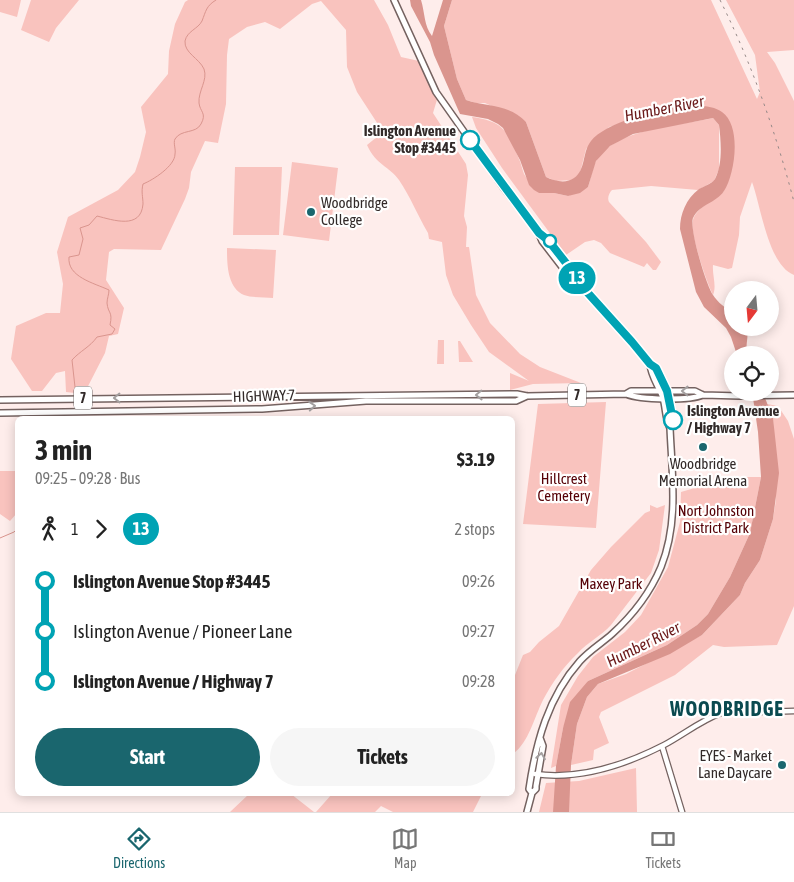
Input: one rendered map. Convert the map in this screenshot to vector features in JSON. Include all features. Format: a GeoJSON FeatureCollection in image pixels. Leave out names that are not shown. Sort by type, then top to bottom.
{"type":"FeatureCollection","features":[{"type":"Feature","properties":{"kind":"main road"},"geometry":{"type":"LineString","coordinates":[[394,0],[436,92],[503,187],[539,233],[542,241],[579,289],[587,292],[650,364],[656,368],[667,391],[667,423],[670,428],[673,486],[673,519],[667,550],[646,596],[612,634],[588,653],[567,677],[557,693],[536,745],[528,788],[532,793]]}},
{"type":"Feature","properties":{"kind":"main road"},"geometry":{"type":"LineString","coordinates":[[650,364],[651,372],[666,399]]}},
{"type":"Feature","properties":{"kind":"main road","name":"HIGHWAY 7"},"geometry":{"type":"LineString","coordinates":[[626,394],[631,391],[695,391],[703,395]]}},
{"type":"Feature","properties":{"kind":"main road","name":"HIGHWAY 7"},"geometry":{"type":"LineString","coordinates":[[0,400],[516,394],[527,396],[626,394],[632,397],[666,399],[694,398],[703,395],[794,395]]}},
{"type":"Feature","properties":{"kind":"main road","name":"HIGHWAY 7"},"geometry":{"type":"LineString","coordinates":[[0,413],[262,409],[375,401],[516,401],[527,396]]}},
{"type":"Feature","properties":{"kind":"main road"},"geometry":{"type":"LineString","coordinates":[[527,812],[532,793],[536,789],[543,746],[540,738]]}},
{"type":"Feature","properties":{"kind":"street"},"geometry":{"type":"LineString","coordinates":[[531,774],[549,776],[579,774],[603,769],[662,746],[720,713],[794,712]]}},
{"type":"Feature","properties":{"kind":"street"},"geometry":{"type":"LineString","coordinates":[[662,746],[682,812]]}},
{"type":"Feature","properties":{"kind":"green space"},"geometry":{"type":"Polygon","coordinates":[[[0,0],[21,0],[17,17],[0,12],[0,0]]]}},
{"type":"Feature","properties":{"kind":"green space"},"geometry":{"type":"Polygon","coordinates":[[[31,0],[79,0],[56,28],[49,42],[21,30],[31,0]]]}},
{"type":"Feature","properties":{"kind":"green space"},"geometry":{"type":"Polygon","coordinates":[[[188,0],[374,0],[388,25],[401,57],[419,61],[438,88],[439,93],[433,113],[466,164],[468,175],[464,216],[467,227],[466,247],[469,247],[476,295],[490,323],[520,354],[540,367],[581,383],[533,384],[510,390],[510,373],[529,381],[489,352],[453,295],[446,275],[442,242],[429,239],[428,233],[399,180],[374,157],[367,145],[383,132],[357,92],[347,67],[346,30],[321,1],[312,4],[280,29],[265,22],[247,27],[229,39],[226,104],[218,143],[205,141],[191,172],[189,188],[185,199],[161,250],[114,249],[109,252],[106,280],[124,308],[118,334],[109,336],[105,353],[84,394],[66,392],[65,371],[56,373],[42,391],[32,391],[11,359],[16,326],[46,313],[60,313],[63,284],[57,252],[68,217],[118,190],[135,172],[146,132],[141,107],[168,74],[169,51],[175,24],[185,2],[188,0]]]}},
{"type":"Feature","properties":{"kind":"green space"},"geometry":{"type":"Polygon","coordinates":[[[452,0],[711,0],[757,99],[760,92],[755,55],[726,0],[794,0],[794,50],[767,52],[775,63],[794,101],[794,275],[785,269],[772,248],[752,182],[740,217],[739,235],[732,268],[728,269],[713,265],[715,288],[713,295],[710,289],[696,246],[692,226],[695,216],[701,208],[724,191],[728,119],[672,107],[657,111],[609,127],[586,149],[580,173],[573,180],[556,181],[546,177],[526,122],[485,103],[466,100],[457,79],[444,26],[452,0]]]}},
{"type":"Feature","properties":{"kind":"green space"},"geometry":{"type":"Polygon","coordinates":[[[472,117],[491,121],[503,129],[511,141],[524,174],[539,193],[554,193],[568,196],[588,187],[596,161],[605,150],[618,141],[649,130],[713,118],[719,125],[719,169],[714,181],[698,190],[651,186],[612,190],[610,193],[608,197],[609,202],[646,242],[661,262],[656,270],[653,270],[647,263],[644,267],[610,253],[601,243],[594,240],[585,242],[566,255],[502,168],[476,128],[472,117]]]}},
{"type":"Feature","properties":{"kind":"green space"},"geometry":{"type":"Polygon","coordinates":[[[292,162],[338,168],[329,241],[283,235],[292,162]]]}},
{"type":"Feature","properties":{"kind":"green space"},"geometry":{"type":"Polygon","coordinates":[[[235,167],[282,167],[279,235],[233,235],[235,167]]]}},
{"type":"Feature","properties":{"kind":"green space"},"geometry":{"type":"Polygon","coordinates":[[[227,248],[276,250],[273,298],[247,296],[238,292],[229,274],[227,248]]]}},
{"type":"Feature","properties":{"kind":"green space"},"geometry":{"type":"Polygon","coordinates":[[[438,340],[444,340],[444,364],[437,364],[438,340]]]}},
{"type":"Feature","properties":{"kind":"green space"},"geometry":{"type":"Polygon","coordinates":[[[458,341],[460,341],[473,362],[459,362],[458,341]]]}},
{"type":"Feature","properties":{"kind":"green space","name":"Hillcrest Cemetery"},"geometry":{"type":"Polygon","coordinates":[[[606,402],[596,528],[523,524],[538,404],[606,402]]]}},
{"type":"Feature","properties":{"kind":"green space"},"geometry":{"type":"Polygon","coordinates":[[[767,404],[778,406],[788,421],[794,439],[794,606],[777,645],[724,647],[713,645],[675,675],[601,712],[599,717],[609,743],[594,750],[593,760],[571,765],[577,724],[587,697],[598,684],[626,674],[702,635],[740,595],[745,583],[760,560],[773,519],[776,500],[773,418],[767,404]]]}},
{"type":"Feature","properties":{"kind":"green space"},"geometry":{"type":"Polygon","coordinates":[[[0,471],[15,471],[15,515],[10,521],[0,514],[0,471]]]}},
{"type":"Feature","properties":{"kind":"green space","name":"Nort Johnston District Park"},"geometry":{"type":"Polygon","coordinates":[[[738,477],[761,477],[750,533],[730,577],[708,614],[697,625],[667,645],[588,681],[563,728],[556,766],[551,768],[561,705],[578,676],[593,657],[625,632],[641,615],[668,567],[680,522],[681,492],[738,477]]]}},
{"type":"Feature","properties":{"kind":"green space","name":"Maxey Park"},"geometry":{"type":"Polygon","coordinates":[[[650,505],[657,508],[665,505],[659,550],[651,573],[611,625],[568,663],[550,687],[527,736],[515,752],[515,675],[523,655],[530,652],[559,626],[591,570],[645,513],[650,511],[650,505]]]}},
{"type":"Feature","properties":{"kind":"green space"},"geometry":{"type":"Polygon","coordinates":[[[636,768],[637,812],[539,812],[546,783],[579,781],[636,768]]]}},
{"type":"Feature","properties":{"kind":"green space"},"geometry":{"type":"Polygon","coordinates":[[[247,796],[294,796],[314,812],[230,812],[247,796]]]}},
{"type":"Feature","properties":{"kind":"green space"},"geometry":{"type":"Polygon","coordinates":[[[330,796],[481,796],[473,812],[393,812],[381,806],[375,812],[316,812],[330,796]]]}},
{"type":"Feature","properties":{"kind":"shaded area"},"geometry":{"type":"Polygon","coordinates":[[[410,0],[421,0],[426,24],[432,36],[443,0],[452,0],[444,26],[457,79],[466,100],[505,109],[526,122],[546,177],[553,180],[571,180],[578,175],[591,141],[615,125],[634,117],[674,107],[710,107],[722,112],[732,128],[734,139],[735,150],[731,173],[721,195],[696,213],[692,224],[706,280],[713,295],[724,306],[724,326],[704,307],[696,292],[680,229],[681,218],[687,202],[699,189],[714,181],[718,173],[721,152],[719,125],[713,118],[633,134],[610,146],[596,161],[588,187],[580,193],[568,196],[554,193],[539,193],[529,185],[520,160],[503,128],[488,119],[460,114],[430,42],[411,6],[410,0]]]}},
{"type":"Feature","properties":{"kind":"shaded area"},"geometry":{"type":"Polygon","coordinates":[[[747,336],[747,346],[734,346],[731,337],[747,336]]]}},
{"type":"Feature","properties":{"kind":"shaded area"},"geometry":{"type":"Polygon","coordinates":[[[753,401],[766,401],[773,418],[779,473],[773,519],[760,560],[745,583],[740,595],[702,635],[670,654],[598,684],[587,697],[577,724],[571,765],[569,812],[553,812],[556,766],[570,702],[588,681],[667,645],[697,625],[708,614],[730,577],[750,533],[761,477],[753,401]]]}},
{"type":"Feature","properties":{"kind":"waterway"},"geometry":{"type":"LineString","coordinates":[[75,387],[72,360],[97,337],[112,334],[115,329],[110,325],[111,315],[107,303],[109,290],[89,282],[72,270],[69,257],[79,255],[83,239],[80,228],[89,225],[97,216],[118,221],[132,220],[137,217],[141,212],[143,204],[143,184],[168,168],[174,159],[175,139],[181,134],[196,129],[201,124],[203,115],[199,99],[205,73],[202,65],[187,49],[185,41],[188,35],[200,24],[208,7],[216,0]]}},
{"type":"Feature","properties":{"kind":"waterway"},"geometry":{"type":"LineString","coordinates":[[0,538],[15,531]]}},
{"type":"Feature","properties":{"kind":"railway"},"geometry":{"type":"LineString","coordinates":[[720,0],[743,49],[762,99],[794,202]]}},
{"type":"Feature","properties":{"kind":"bus line","name":"13"},"geometry":{"type":"LineString","coordinates":[[470,140],[503,187],[539,233],[548,240],[587,292],[650,364],[656,368],[667,391],[673,420]]}},
{"type":"Feature","properties":{"kind":"place","name":"Islington Avenue Stop #3445"},"geometry":{"type":"Point","coordinates":[470,140]}},
{"type":"Feature","properties":{"kind":"place","name":"Woodbridge College"},"geometry":{"type":"Point","coordinates":[311,212]}},
{"type":"Feature","properties":{"kind":"place","name":"Islington Avenue / Highway 7"},"geometry":{"type":"Point","coordinates":[673,420]}},
{"type":"Feature","properties":{"kind":"place","name":"Woodbridge Memorial Arena"},"geometry":{"type":"Point","coordinates":[703,447]}},
{"type":"Feature","properties":{"kind":"place","name":"EYES - Market Lane Daycare"},"geometry":{"type":"Point","coordinates":[782,765]}},
{"type":"Feature","properties":{"kind":"district","name":"WOODBRIDGE"},"geometry":{"type":"Point","coordinates":[727,709]}},
{"type":"Feature","properties":{"kind":"water label","name":"Humber River"},"geometry":{"type":"Point","coordinates":[664,108]}},
{"type":"Feature","properties":{"kind":"water label","name":"Humber River"},"geometry":{"type":"Point","coordinates":[643,644]}}]}
